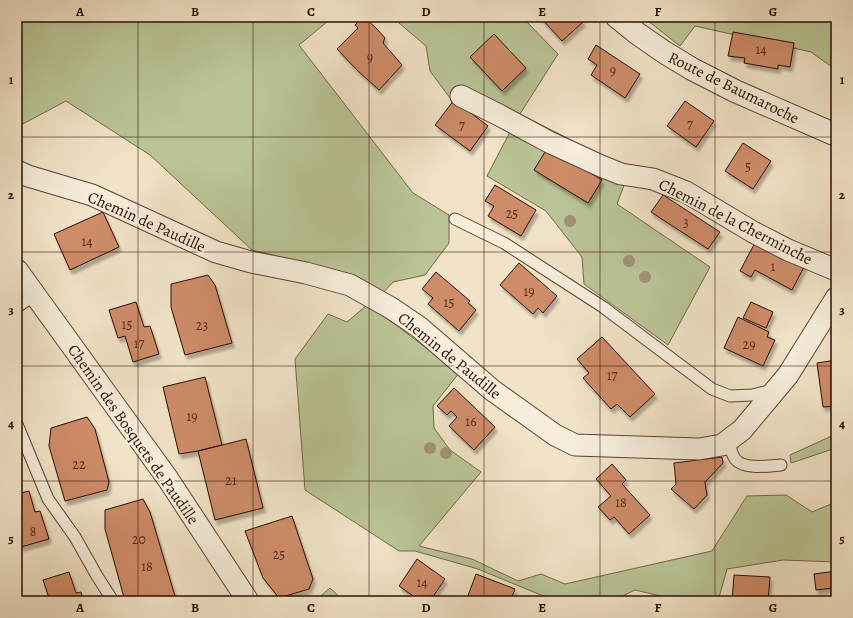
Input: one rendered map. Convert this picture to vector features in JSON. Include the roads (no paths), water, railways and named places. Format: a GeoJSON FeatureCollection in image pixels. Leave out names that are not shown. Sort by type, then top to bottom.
{"type":"FeatureCollection","features":[{"type":"Feature","properties":{"kind":"street","name":"Route de Baumaroche"},"geometry":{"type":"LineString","coordinates":[[617,17],[657,48],[692,69],[735,91],[836,135]]}},
{"type":"Feature","properties":{"kind":"street","name":"Chemin de la Cherminche"},"geometry":{"type":"LineString","coordinates":[[460,96],[549,142],[601,166],[621,174],[653,179],[686,192],[788,250],[836,270]]}},
{"type":"Feature","properties":{"kind":"street","name":"Chemin de Paudille"},"geometry":{"type":"LineString","coordinates":[[17,170],[28,176],[92,196],[216,252],[251,262],[306,272],[350,285],[391,308],[419,327],[492,390],[554,435],[575,445],[699,449],[722,445],[742,430],[788,375],[836,298]]}},
{"type":"Feature","properties":{"kind":"street","name":"Chemin des Bosquets de Paudille"},"geometry":{"type":"LineString","coordinates":[[17,270],[168,479],[248,601]]}},
{"type":"Feature","properties":{"kind":"lane"},"geometry":{"type":"LineString","coordinates":[[455,220],[504,243],[603,307],[712,389],[730,396],[752,395],[776,390]]}},
{"type":"Feature","properties":{"kind":"lane"},"geometry":{"type":"LineString","coordinates":[[17,307],[35,295]]}},
{"type":"Feature","properties":{"kind":"lane"},"geometry":{"type":"LineString","coordinates":[[17,424],[48,499],[75,537],[113,601]]}},
{"type":"Feature","properties":{"kind":"lane"},"geometry":{"type":"LineString","coordinates":[[728,441],[735,459],[746,466],[763,467],[781,465]]}}]}
